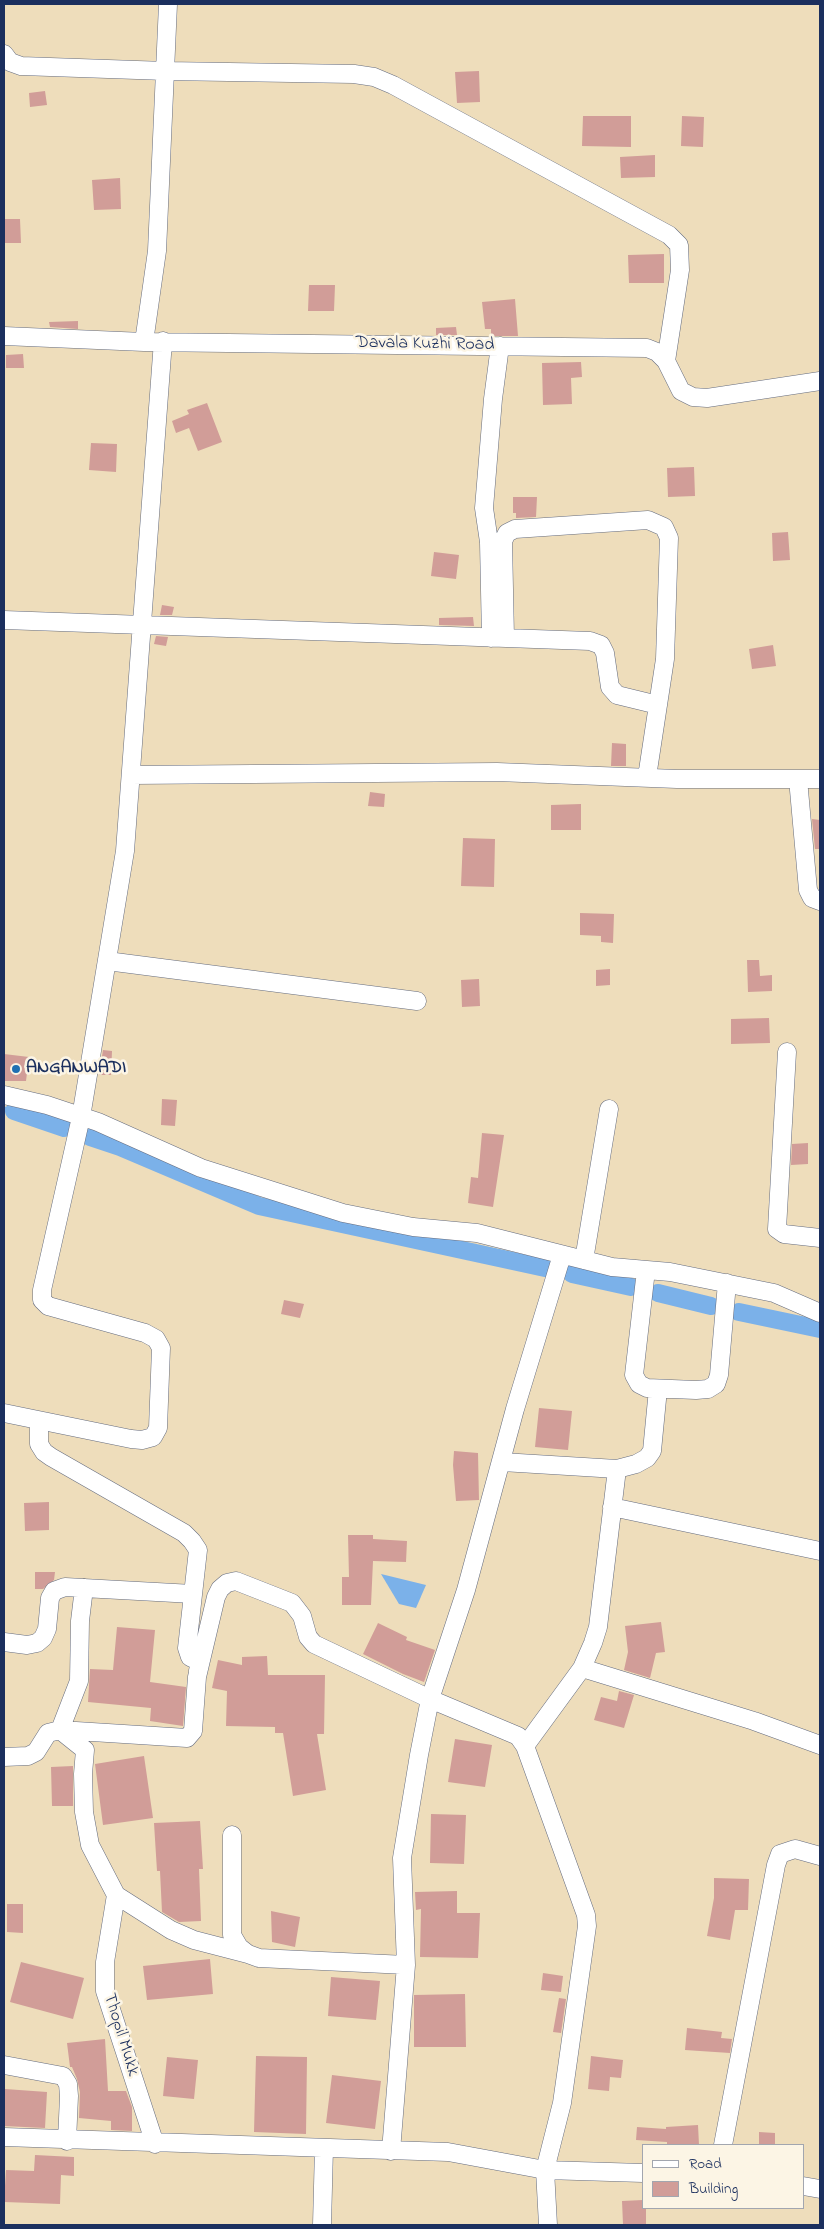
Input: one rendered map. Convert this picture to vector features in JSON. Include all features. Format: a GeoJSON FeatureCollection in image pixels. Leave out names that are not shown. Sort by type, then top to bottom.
{"type":"FeatureCollection","features":[{"type":"Feature","properties":{"kind":"street"},"geometry":{"type":"LineString","coordinates":[[144,342],[157,251],[168,4]]}},
{"type":"Feature","properties":{"kind":"street"},"geometry":{"type":"LineString","coordinates":[[4,54],[10,62],[21,66],[166,71],[354,74],[374,77],[393,85],[669,235],[678,245],[680,257],[666,361],[681,392],[693,397],[708,398],[820,381]]}},
{"type":"Feature","properties":{"kind":"street","name":"Davala Kuzhi Road"},"geometry":{"type":"LineString","coordinates":[[4,336],[144,342],[646,348],[657,352],[666,361]]}},
{"type":"Feature","properties":{"kind":"street"},"geometry":{"type":"LineString","coordinates":[[4,1413],[142,1440],[153,1437],[158,1428],[161,1348],[156,1339],[145,1333],[48,1306],[42,1300],[43,1280],[81,1117],[125,851],[163,341]]}},
{"type":"Feature","properties":{"kind":"street"},"geometry":{"type":"LineString","coordinates":[[498,638],[490,542],[484,508],[492,399],[500,346]]}},
{"type":"Feature","properties":{"kind":"street"},"geometry":{"type":"LineString","coordinates":[[498,638],[503,541],[507,532],[648,520],[664,527],[669,538],[665,660],[647,777]]}},
{"type":"Feature","properties":{"kind":"street"},"geometry":{"type":"LineString","coordinates":[[4,620],[590,641],[601,645],[605,653],[610,687],[617,695],[658,705]]}},
{"type":"Feature","properties":{"kind":"street"},"geometry":{"type":"LineString","coordinates":[[131,775],[498,772],[686,779],[820,779]]}},
{"type":"Feature","properties":{"kind":"street"},"geometry":{"type":"LineString","coordinates":[[798,779],[808,890],[812,898],[820,901]]}},
{"type":"Feature","properties":{"kind":"street"},"geometry":{"type":"LineString","coordinates":[[107,961],[417,1000]]}},
{"type":"Feature","properties":{"kind":"street"},"geometry":{"type":"LineString","coordinates":[[787,1052],[777,1229],[784,1234],[820,1238]]}},
{"type":"Feature","properties":{"kind":"street"},"geometry":{"type":"LineString","coordinates":[[4,1095],[81,1117],[201,1168],[343,1213],[413,1227],[477,1233],[612,1267],[670,1272],[727,1283],[774,1293],[820,1313]]}},
{"type":"Feature","properties":{"kind":"street"},"geometry":{"type":"LineString","coordinates":[[584,1260],[609,1109]]}},
{"type":"Feature","properties":{"kind":"street"},"geometry":{"type":"LineString","coordinates":[[391,2151],[406,1965],[402,1858],[430,1699],[466,1590],[515,1409],[562,1255]]}},
{"type":"Feature","properties":{"kind":"street"},"geometry":{"type":"LineString","coordinates":[[646,1270],[634,1375],[639,1384],[647,1388],[708,1389],[716,1384],[719,1375],[727,1283]]}},
{"type":"Feature","properties":{"kind":"street"},"geometry":{"type":"LineString","coordinates":[[502,1462],[617,1469],[636,1464],[647,1458],[652,1451],[658,1389]]}},
{"type":"Feature","properties":{"kind":"street"},"geometry":{"type":"LineString","coordinates":[[4,1756],[28,1756],[36,1752],[48,1733],[60,1730],[187,1738],[193,1731],[200,1662],[190,1657],[187,1648],[198,1550],[184,1533],[51,1458],[39,1444],[39,1421]]}},
{"type":"Feature","properties":{"kind":"street"},"geometry":{"type":"LineString","coordinates":[[525,1746],[582,1668],[598,1627],[617,1469]]}},
{"type":"Feature","properties":{"kind":"street"},"geometry":{"type":"LineString","coordinates":[[612,1507],[820,1551]]}},
{"type":"Feature","properties":{"kind":"street"},"geometry":{"type":"LineString","coordinates":[[197,1677],[216,1597],[220,1588],[227,1583],[236,1581],[292,1603],[302,1616],[308,1637],[314,1644],[430,1699],[506,1730],[518,1736],[525,1746],[586,1915],[587,1926],[562,2103],[545,2170],[548,2225]]}},
{"type":"Feature","properties":{"kind":"street"},"geometry":{"type":"LineString","coordinates":[[4,1642],[27,1645],[37,1643],[43,1638],[47,1629],[50,1598],[54,1591],[64,1587],[193,1594]]}},
{"type":"Feature","properties":{"kind":"street"},"geometry":{"type":"LineString","coordinates":[[60,1730],[79,1681],[80,1621],[84,1588]]}},
{"type":"Feature","properties":{"kind":"street"},"geometry":{"type":"LineString","coordinates":[[582,1668],[754,1721],[820,1745]]}},
{"type":"Feature","properties":{"kind":"street"},"geometry":{"type":"LineString","coordinates":[[60,1730],[85,1750],[83,1774],[84,1812],[90,1845],[116,1895],[171,1930],[194,1940],[259,1958],[406,1965]]}},
{"type":"Feature","properties":{"kind":"street"},"geometry":{"type":"LineString","coordinates":[[232,1834],[232,1935],[239,1947],[248,1954]]}},
{"type":"Feature","properties":{"kind":"street"},"geometry":{"type":"LineString","coordinates":[[723,2144],[776,1865],[780,1854],[795,1849],[820,1856]]}},
{"type":"Feature","properties":{"kind":"street","name":"Thopil Mukk"},"geometry":{"type":"LineString","coordinates":[[116,1895],[105,1962],[105,1991],[155,2144]]}},
{"type":"Feature","properties":{"kind":"street"},"geometry":{"type":"LineString","coordinates":[[4,2065],[63,2076],[68,2084],[69,2096],[67,2141]]}},
{"type":"Feature","properties":{"kind":"street"},"geometry":{"type":"LineString","coordinates":[[4,2138],[448,2152],[545,2170],[642,2173]]}},
{"type":"Feature","properties":{"kind":"street"},"geometry":{"type":"LineString","coordinates":[[322,2225],[324,2148]]}},
{"type":"Feature","properties":{"kind":"street"},"geometry":{"type":"LineString","coordinates":[[804,2186],[820,2189]]}},
{"type":"Feature","properties":{"kind":"water"},"geometry":{"type":"Polygon","coordinates":[[[381,1574],[426,1585],[416,1608],[399,1604],[381,1574]]]}},
{"type":"Feature","properties":{"kind":"building"},"geometry":{"type":"Polygon","coordinates":[[[479,71],[480,102],[457,103],[455,72],[479,71]]]}},
{"type":"Feature","properties":{"kind":"building"},"geometry":{"type":"Polygon","coordinates":[[[45,91],[47,105],[30,107],[29,93],[45,91]]]}},
{"type":"Feature","properties":{"kind":"building"},"geometry":{"type":"Polygon","coordinates":[[[583,116],[631,116],[631,147],[582,146],[583,116]]]}},
{"type":"Feature","properties":{"kind":"building"},"geometry":{"type":"Polygon","coordinates":[[[682,116],[704,117],[703,147],[681,146],[682,116]]]}},
{"type":"Feature","properties":{"kind":"building"},"geometry":{"type":"Polygon","coordinates":[[[655,155],[655,177],[621,178],[620,157],[655,155]]]}},
{"type":"Feature","properties":{"kind":"building"},"geometry":{"type":"Polygon","coordinates":[[[120,178],[121,209],[94,210],[92,180],[120,178]]]}},
{"type":"Feature","properties":{"kind":"building"},"geometry":{"type":"Polygon","coordinates":[[[4,219],[20,219],[21,243],[4,243],[4,219]]]}},
{"type":"Feature","properties":{"kind":"building"},"geometry":{"type":"Polygon","coordinates":[[[664,254],[664,283],[629,283],[628,255],[664,254]]]}},
{"type":"Feature","properties":{"kind":"building"},"geometry":{"type":"Polygon","coordinates":[[[309,285],[335,285],[334,311],[308,311],[309,285]]]}},
{"type":"Feature","properties":{"kind":"building"},"geometry":{"type":"Polygon","coordinates":[[[515,299],[518,336],[491,336],[491,329],[485,329],[482,302],[515,299]]]}},
{"type":"Feature","properties":{"kind":"building"},"geometry":{"type":"Polygon","coordinates":[[[78,321],[78,329],[50,327],[49,322],[78,321]]]}},
{"type":"Feature","properties":{"kind":"building"},"geometry":{"type":"Polygon","coordinates":[[[456,327],[457,335],[436,335],[436,328],[456,327]]]}},
{"type":"Feature","properties":{"kind":"building"},"geometry":{"type":"Polygon","coordinates":[[[23,354],[24,368],[6,368],[6,355],[23,354]]]}},
{"type":"Feature","properties":{"kind":"building"},"geometry":{"type":"Polygon","coordinates":[[[581,362],[582,377],[571,378],[572,404],[543,405],[542,363],[581,362]]]}},
{"type":"Feature","properties":{"kind":"building"},"geometry":{"type":"Polygon","coordinates":[[[207,403],[222,442],[198,451],[189,428],[176,433],[172,421],[189,414],[187,410],[207,403]]]}},
{"type":"Feature","properties":{"kind":"building"},"geometry":{"type":"Polygon","coordinates":[[[91,443],[117,444],[116,472],[89,470],[91,443]]]}},
{"type":"Feature","properties":{"kind":"building"},"geometry":{"type":"Polygon","coordinates":[[[694,467],[695,496],[668,497],[667,468],[694,467]]]}},
{"type":"Feature","properties":{"kind":"building"},"geometry":{"type":"Polygon","coordinates":[[[513,497],[537,497],[536,517],[516,518],[516,513],[513,513],[513,497]]]}},
{"type":"Feature","properties":{"kind":"building"},"geometry":{"type":"Polygon","coordinates":[[[788,532],[790,560],[773,561],[772,533],[788,532]]]}},
{"type":"Feature","properties":{"kind":"building"},"geometry":{"type":"Polygon","coordinates":[[[434,552],[459,555],[456,579],[431,576],[434,552]]]}},
{"type":"Feature","properties":{"kind":"building"},"geometry":{"type":"Polygon","coordinates":[[[162,605],[174,607],[172,615],[160,615],[162,605]]]}},
{"type":"Feature","properties":{"kind":"building"},"geometry":{"type":"Polygon","coordinates":[[[473,617],[474,626],[439,625],[439,618],[473,617]]]}},
{"type":"Feature","properties":{"kind":"building"},"geometry":{"type":"Polygon","coordinates":[[[156,636],[168,637],[166,646],[154,644],[156,636]]]}},
{"type":"Feature","properties":{"kind":"building"},"geometry":{"type":"Polygon","coordinates":[[[773,645],[776,666],[752,669],[749,649],[773,645]]]}},
{"type":"Feature","properties":{"kind":"building"},"geometry":{"type":"Polygon","coordinates":[[[612,743],[626,744],[626,766],[611,766],[612,743]]]}},
{"type":"Feature","properties":{"kind":"building"},"geometry":{"type":"Polygon","coordinates":[[[370,792],[385,794],[384,807],[368,806],[370,792]]]}},
{"type":"Feature","properties":{"kind":"building"},"geometry":{"type":"Polygon","coordinates":[[[581,804],[581,830],[551,830],[551,805],[581,804]]]}},
{"type":"Feature","properties":{"kind":"building"},"geometry":{"type":"Polygon","coordinates":[[[812,819],[820,820],[820,849],[815,849],[812,819]]]}},
{"type":"Feature","properties":{"kind":"building"},"geometry":{"type":"Polygon","coordinates":[[[463,838],[495,839],[494,887],[461,886],[463,838]]]}},
{"type":"Feature","properties":{"kind":"building"},"geometry":{"type":"Polygon","coordinates":[[[580,913],[614,914],[613,943],[601,942],[601,936],[580,935],[580,913]]]}},
{"type":"Feature","properties":{"kind":"building"},"geometry":{"type":"Polygon","coordinates":[[[747,960],[759,960],[760,976],[772,975],[772,991],[748,992],[747,960]]]}},
{"type":"Feature","properties":{"kind":"building"},"geometry":{"type":"Polygon","coordinates":[[[610,969],[610,985],[596,986],[596,970],[610,969]]]}},
{"type":"Feature","properties":{"kind":"building"},"geometry":{"type":"Polygon","coordinates":[[[479,979],[480,1006],[462,1007],[461,980],[479,979]]]}},
{"type":"Feature","properties":{"kind":"building"},"geometry":{"type":"Polygon","coordinates":[[[769,1018],[770,1043],[731,1044],[731,1019],[769,1018]]]}},
{"type":"Feature","properties":{"kind":"building"},"geometry":{"type":"Polygon","coordinates":[[[103,1050],[112,1051],[111,1075],[99,1075],[103,1050]]]}},
{"type":"Feature","properties":{"kind":"building","name":"ANGANWADI"},"geometry":{"type":"Polygon","coordinates":[[[4,1054],[29,1057],[26,1081],[4,1081],[4,1054]]]}},
{"type":"Feature","properties":{"kind":"building"},"geometry":{"type":"Polygon","coordinates":[[[162,1099],[177,1100],[175,1126],[161,1125],[162,1099]]]}},
{"type":"Feature","properties":{"kind":"building"},"geometry":{"type":"Polygon","coordinates":[[[482,1133],[504,1135],[493,1207],[468,1203],[471,1177],[478,1178],[482,1133]]]}},
{"type":"Feature","properties":{"kind":"building"},"geometry":{"type":"Polygon","coordinates":[[[808,1143],[808,1164],[791,1165],[792,1144],[808,1143]]]}},
{"type":"Feature","properties":{"kind":"building"},"geometry":{"type":"Polygon","coordinates":[[[284,1300],[304,1304],[300,1318],[281,1314],[284,1300]]]}},
{"type":"Feature","properties":{"kind":"building"},"geometry":{"type":"Polygon","coordinates":[[[539,1408],[572,1411],[568,1450],[535,1447],[539,1408]]]}},
{"type":"Feature","properties":{"kind":"building"},"geometry":{"type":"Polygon","coordinates":[[[454,1451],[478,1453],[479,1500],[456,1501],[453,1465],[454,1451]]]}},
{"type":"Feature","properties":{"kind":"building"},"geometry":{"type":"Polygon","coordinates":[[[49,1502],[49,1530],[25,1531],[24,1503],[49,1502]]]}},
{"type":"Feature","properties":{"kind":"building"},"geometry":{"type":"Polygon","coordinates":[[[348,1535],[373,1535],[373,1539],[407,1541],[406,1562],[373,1561],[371,1605],[342,1605],[342,1577],[349,1577],[348,1535]]]}},
{"type":"Feature","properties":{"kind":"building"},"geometry":{"type":"Polygon","coordinates":[[[35,1572],[55,1572],[54,1580],[43,1589],[35,1589],[35,1572]]]}},
{"type":"Feature","properties":{"kind":"building"},"geometry":{"type":"Polygon","coordinates":[[[661,1622],[665,1652],[656,1653],[650,1678],[624,1670],[628,1652],[625,1626],[661,1622]]]}},
{"type":"Feature","properties":{"kind":"building"},"geometry":{"type":"Polygon","coordinates":[[[378,1623],[407,1637],[406,1640],[435,1650],[424,1682],[363,1654],[378,1623]]]}},
{"type":"Feature","properties":{"kind":"building"},"geometry":{"type":"Polygon","coordinates":[[[117,1627],[155,1630],[150,1682],[186,1687],[183,1726],[150,1721],[151,1708],[88,1702],[90,1669],[113,1670],[117,1627]]]}},
{"type":"Feature","properties":{"kind":"building"},"geometry":{"type":"Polygon","coordinates":[[[267,1656],[268,1675],[325,1675],[324,1734],[317,1734],[326,1790],[293,1796],[283,1733],[275,1733],[275,1727],[226,1726],[227,1691],[212,1688],[218,1660],[242,1665],[242,1657],[267,1656]]]}},
{"type":"Feature","properties":{"kind":"building"},"geometry":{"type":"Polygon","coordinates":[[[619,1691],[634,1695],[624,1728],[594,1720],[601,1697],[617,1701],[619,1691]]]}},
{"type":"Feature","properties":{"kind":"building"},"geometry":{"type":"Polygon","coordinates":[[[455,1739],[492,1745],[485,1787],[448,1782],[455,1739]]]}},
{"type":"Feature","properties":{"kind":"building"},"geometry":{"type":"Polygon","coordinates":[[[144,1756],[153,1818],[103,1825],[95,1764],[144,1756]]]}},
{"type":"Feature","properties":{"kind":"building"},"geometry":{"type":"Polygon","coordinates":[[[73,1766],[73,1806],[52,1806],[51,1767],[73,1766]]]}},
{"type":"Feature","properties":{"kind":"building"},"geometry":{"type":"Polygon","coordinates":[[[431,1814],[466,1815],[464,1864],[430,1863],[431,1814]]]}},
{"type":"Feature","properties":{"kind":"building"},"geometry":{"type":"Polygon","coordinates":[[[200,1821],[203,1869],[199,1869],[201,1921],[179,1922],[162,1912],[160,1871],[157,1871],[154,1823],[200,1821]]]}},
{"type":"Feature","properties":{"kind":"building"},"geometry":{"type":"Polygon","coordinates":[[[714,1878],[749,1879],[748,1910],[735,1910],[730,1940],[707,1936],[714,1898],[714,1878]]]}},
{"type":"Feature","properties":{"kind":"building"},"geometry":{"type":"Polygon","coordinates":[[[457,1891],[457,1913],[480,1913],[478,1958],[420,1957],[421,1909],[416,1910],[415,1892],[457,1891]]]}},
{"type":"Feature","properties":{"kind":"building"},"geometry":{"type":"Polygon","coordinates":[[[7,1904],[23,1904],[23,1933],[7,1932],[7,1904]]]}},
{"type":"Feature","properties":{"kind":"building"},"geometry":{"type":"Polygon","coordinates":[[[271,1911],[300,1917],[295,1947],[272,1942],[271,1911]]]}},
{"type":"Feature","properties":{"kind":"building"},"geometry":{"type":"Polygon","coordinates":[[[210,1959],[213,1994],[147,2000],[143,1966],[210,1959]]]}},
{"type":"Feature","properties":{"kind":"building"},"geometry":{"type":"Polygon","coordinates":[[[21,1962],[84,1978],[73,2019],[10,2002],[21,1962]]]}},
{"type":"Feature","properties":{"kind":"building"},"geometry":{"type":"Polygon","coordinates":[[[543,1973],[563,1976],[561,1992],[541,1990],[543,1973]]]}},
{"type":"Feature","properties":{"kind":"building"},"geometry":{"type":"Polygon","coordinates":[[[331,1977],[380,1981],[376,2020],[328,2016],[331,1977]]]}},
{"type":"Feature","properties":{"kind":"building"},"geometry":{"type":"Polygon","coordinates":[[[465,1994],[466,2047],[414,2047],[414,1995],[465,1994]]]}},
{"type":"Feature","properties":{"kind":"building"},"geometry":{"type":"Polygon","coordinates":[[[559,1998],[566,1999],[561,2033],[553,2032],[559,1998]]]}},
{"type":"Feature","properties":{"kind":"building"},"geometry":{"type":"Polygon","coordinates":[[[687,2028],[722,2032],[721,2038],[732,2039],[730,2053],[685,2050],[687,2028]]]}},
{"type":"Feature","properties":{"kind":"building"},"geometry":{"type":"Polygon","coordinates":[[[105,2039],[108,2091],[126,2091],[132,2107],[132,2131],[111,2130],[111,2121],[79,2118],[80,2092],[77,2079],[72,2067],[70,2067],[67,2043],[105,2039]]]}},
{"type":"Feature","properties":{"kind":"building"},"geometry":{"type":"Polygon","coordinates":[[[256,2056],[307,2057],[306,2134],[254,2132],[256,2056]]]}},
{"type":"Feature","properties":{"kind":"building"},"geometry":{"type":"Polygon","coordinates":[[[591,2056],[623,2060],[621,2078],[610,2077],[609,2091],[588,2089],[591,2056]]]}},
{"type":"Feature","properties":{"kind":"building"},"geometry":{"type":"Polygon","coordinates":[[[167,2057],[198,2060],[194,2099],[163,2096],[167,2057]]]}},
{"type":"Feature","properties":{"kind":"building"},"geometry":{"type":"Polygon","coordinates":[[[332,2075],[381,2081],[375,2129],[326,2123],[332,2075]]]}},
{"type":"Feature","properties":{"kind":"building"},"geometry":{"type":"Polygon","coordinates":[[[5,2089],[47,2092],[45,2128],[4,2126],[5,2089]]]}},
{"type":"Feature","properties":{"kind":"building"},"geometry":{"type":"Polygon","coordinates":[[[698,2125],[699,2144],[667,2144],[667,2142],[636,2140],[637,2127],[666,2129],[666,2127],[698,2125]]]}},
{"type":"Feature","properties":{"kind":"building"},"geometry":{"type":"Polygon","coordinates":[[[759,2132],[775,2133],[775,2144],[759,2144],[759,2132]]]}},
{"type":"Feature","properties":{"kind":"building"},"geometry":{"type":"Polygon","coordinates":[[[35,2155],[74,2157],[74,2176],[61,2175],[60,2204],[4,2202],[6,2170],[34,2171],[35,2155]]]}},
{"type":"Feature","properties":{"kind":"building"},"geometry":{"type":"Polygon","coordinates":[[[642,2200],[642,2209],[646,2209],[646,2224],[623,2224],[622,2201],[642,2200]]]}},
{"type":"Feature","properties":{"kind":"waterway"},"geometry":{"type":"LineString","coordinates":[[4,1109],[14,1111]]}},
{"type":"Feature","properties":{"kind":"waterway"},"geometry":{"type":"LineString","coordinates":[[14,1111],[64,1128]]}},
{"type":"Feature","properties":{"kind":"waterway"},"geometry":{"type":"LineString","coordinates":[[90,1137],[120,1147],[259,1206],[545,1268]]}},
{"type":"Feature","properties":{"kind":"waterway"},"geometry":{"type":"LineString","coordinates":[[572,1274],[631,1287]]}},
{"type":"Feature","properties":{"kind":"waterway"},"geometry":{"type":"LineString","coordinates":[[658,1293],[711,1306]]}},
{"type":"Feature","properties":{"kind":"waterway"},"geometry":{"type":"LineString","coordinates":[[739,1312],[820,1329]]}},
{"type":"Feature","properties":{"kind":"place","name":"ANGANWADI"},"geometry":{"type":"Point","coordinates":[16,1069]}}]}
